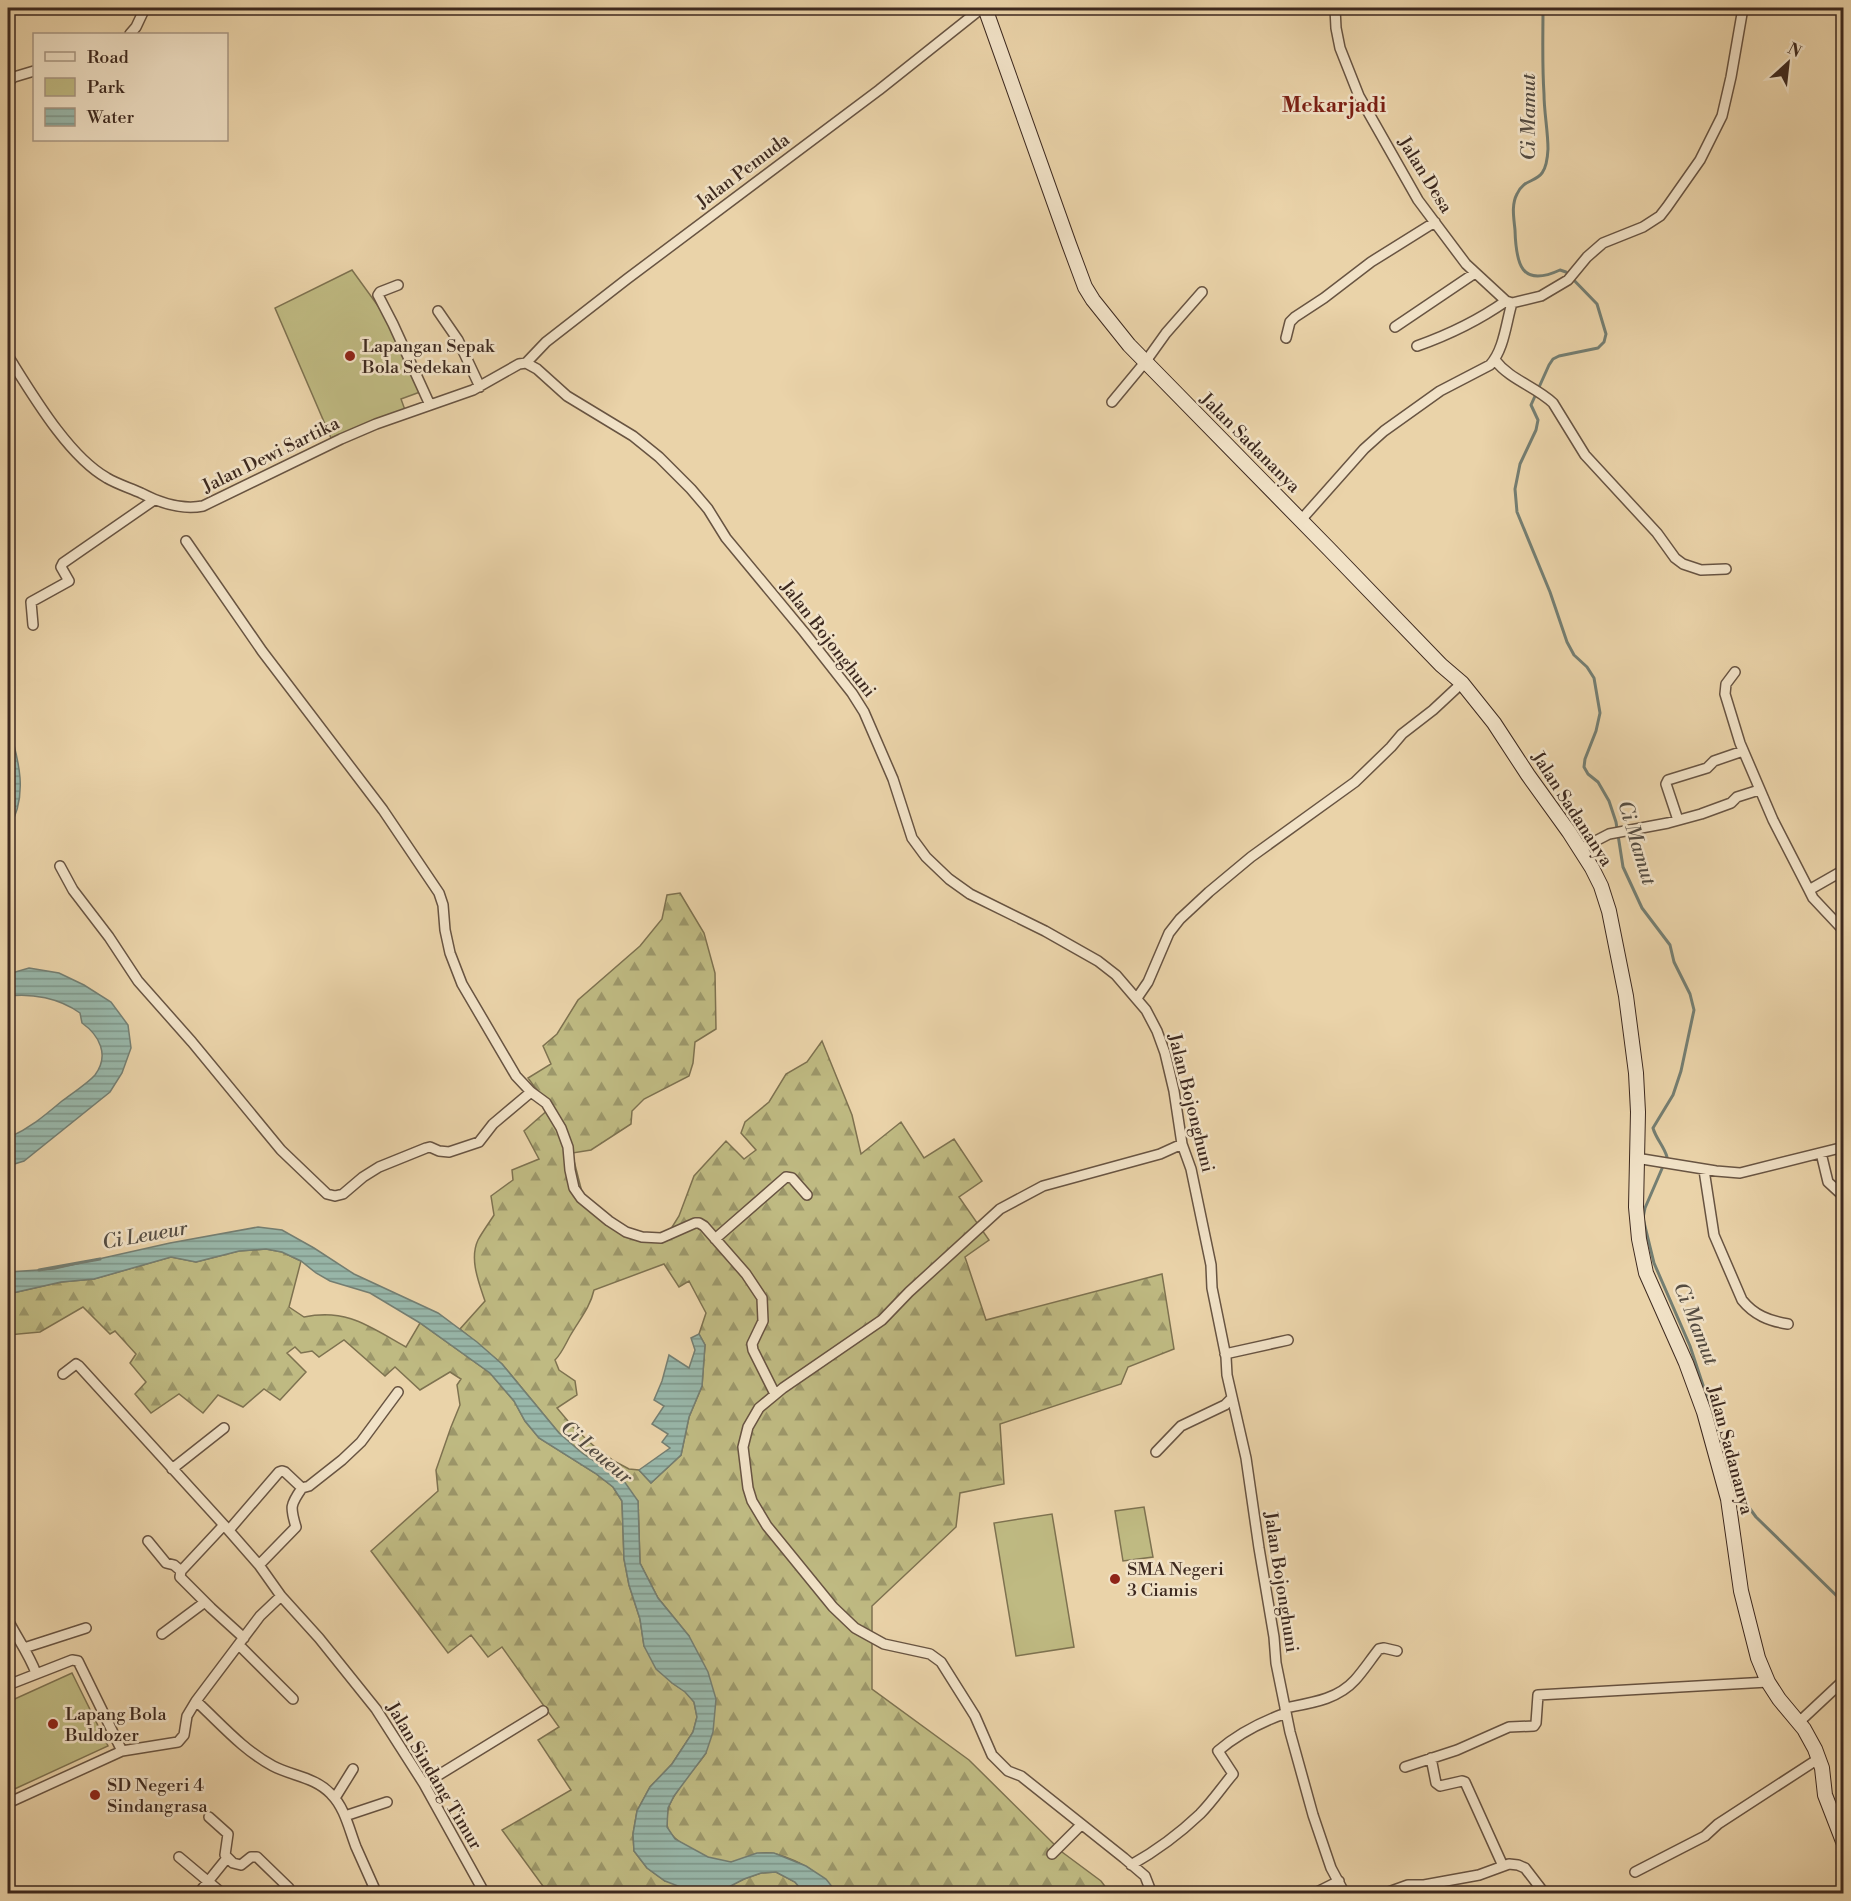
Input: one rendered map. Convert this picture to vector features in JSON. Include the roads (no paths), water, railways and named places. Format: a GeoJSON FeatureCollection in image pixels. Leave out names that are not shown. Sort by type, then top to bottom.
{"type":"FeatureCollection","features":[{"type":"Feature","properties":{"kind":"street"},"geometry":{"type":"LineString","coordinates":[[131,33],[145,8]]}},
{"type":"Feature","properties":{"kind":"street","name":"Jalan Sadananya"},"geometry":{"type":"LineString","coordinates":[[984,8],[1085,287],[1093,300],[1114,328],[1441,665],[1462,683],[1494,723],[1580,849],[1600,886],[1609,911],[1626,996],[1636,1073],[1638,1112],[1636,1208],[1646,1273],[1686,1363],[1704,1412],[1728,1499],[1741,1591],[1758,1658],[1768,1682],[1815,1749],[1822,1768],[1825,1795],[1844,1844]]}},
{"type":"Feature","properties":{"kind":"street","name":"Jalan Pemuda"},"geometry":{"type":"LineString","coordinates":[[526,363],[546,342],[627,279],[879,90],[984,8]]}},
{"type":"Feature","properties":{"kind":"street","name":"Jalan Desa"},"geometry":{"type":"LineString","coordinates":[[1335,8],[1340,48],[1359,96],[1418,200],[1460,257],[1509,302]]}},
{"type":"Feature","properties":{"kind":"street"},"geometry":{"type":"LineString","coordinates":[[1417,346],[1474,321],[1509,302],[1541,296],[1571,278],[1587,256],[1603,243],[1643,227],[1660,216],[1700,160],[1722,116],[1743,8]]}},
{"type":"Feature","properties":{"kind":"street"},"geometry":{"type":"LineString","coordinates":[[8,82],[14,77],[33,71]]}},
{"type":"Feature","properties":{"kind":"street"},"geometry":{"type":"LineString","coordinates":[[1286,338],[1290,322],[1295,317],[1371,262],[1435,222]]}},
{"type":"Feature","properties":{"kind":"street"},"geometry":{"type":"LineString","coordinates":[[1395,327],[1475,273]]}},
{"type":"Feature","properties":{"kind":"street"},"geometry":{"type":"LineString","coordinates":[[398,285],[378,295],[430,405]]}},
{"type":"Feature","properties":{"kind":"street"},"geometry":{"type":"LineString","coordinates":[[1112,402],[1166,333],[1202,292]]}},
{"type":"Feature","properties":{"kind":"street"},"geometry":{"type":"LineString","coordinates":[[1301,520],[1364,449],[1384,431],[1440,391],[1485,368],[1495,360],[1509,302]]}},
{"type":"Feature","properties":{"kind":"street"},"geometry":{"type":"LineString","coordinates":[[438,311],[456,337],[480,387]]}},
{"type":"Feature","properties":{"kind":"street","name":"Jalan Dewi Sartika"},"geometry":{"type":"LineString","coordinates":[[8,356],[44,411],[85,462],[107,478],[154,500],[188,507],[203,506],[320,448],[376,424],[480,387],[519,364],[526,363]]}},
{"type":"Feature","properties":{"kind":"street"},"geometry":{"type":"LineString","coordinates":[[1495,360],[1508,374],[1553,403],[1585,455],[1657,533],[1675,558],[1683,564],[1701,570],[1726,569]]}},
{"type":"Feature","properties":{"kind":"street","name":"Jalan Bojonghuni"},"geometry":{"type":"LineString","coordinates":[[526,363],[537,369],[567,396],[642,443],[683,481],[708,509],[726,538],[804,632],[864,712],[893,779],[912,838],[926,857],[949,879],[970,894],[1045,931],[1098,961],[1116,975],[1137,998],[1157,1031],[1174,1091],[1182,1144],[1191,1169],[1211,1265],[1212,1288],[1227,1375],[1246,1458],[1276,1663],[1286,1710],[1305,1792],[1331,1868],[1345,1893]]}},
{"type":"Feature","properties":{"kind":"street"},"geometry":{"type":"LineString","coordinates":[[33,625],[31,602],[69,580],[61,567],[63,563],[154,500]]}},
{"type":"Feature","properties":{"kind":"street"},"geometry":{"type":"LineString","coordinates":[[186,541],[262,651],[383,810],[439,893],[450,953],[462,984],[516,1076],[531,1092],[546,1103],[561,1128],[568,1147],[574,1188],[580,1198],[626,1232],[642,1237],[661,1238],[699,1222],[746,1274],[762,1298],[763,1321],[752,1344],[775,1394]]}},
{"type":"Feature","properties":{"kind":"street"},"geometry":{"type":"LineString","coordinates":[[1735,672],[1726,684],[1725,694],[1743,751],[1759,790],[1813,898],[1843,928]]}},
{"type":"Feature","properties":{"kind":"street"},"geometry":{"type":"LineString","coordinates":[[1137,998],[1148,982],[1169,933],[1180,919],[1251,857],[1354,782],[1402,734],[1462,683]]}},
{"type":"Feature","properties":{"kind":"street"},"geometry":{"type":"LineString","coordinates":[[1678,820],[1666,784],[1668,780],[1707,768],[1714,761],[1743,751]]}},
{"type":"Feature","properties":{"kind":"street"},"geometry":{"type":"LineString","coordinates":[[1580,849],[1612,833],[1678,820],[1721,807],[1731,803],[1737,797],[1759,790]]}},
{"type":"Feature","properties":{"kind":"street"},"geometry":{"type":"LineString","coordinates":[[60,866],[73,890],[109,937],[138,981],[192,1042],[281,1150],[327,1194],[335,1196],[343,1194],[379,1167],[426,1148],[449,1152],[479,1142],[494,1124],[531,1092]]}},
{"type":"Feature","properties":{"kind":"street"},"geometry":{"type":"LineString","coordinates":[[1809,890],[1844,870]]}},
{"type":"Feature","properties":{"kind":"street"},"geometry":{"type":"LineString","coordinates":[[1152,1893],[1145,1876],[1124,1857],[1021,1776],[1008,1771],[992,1755],[975,1716],[941,1662],[930,1654],[884,1644],[855,1628],[833,1607],[767,1526],[752,1501],[748,1488],[743,1447],[748,1427],[759,1408],[775,1394],[882,1320],[909,1292],[1000,1209],[1043,1186],[1160,1154],[1182,1144]]}},
{"type":"Feature","properties":{"kind":"street"},"geometry":{"type":"LineString","coordinates":[[1636,1158],[1704,1170],[1740,1173],[1844,1147]]}},
{"type":"Feature","properties":{"kind":"street"},"geometry":{"type":"LineString","coordinates":[[1821,1153],[1828,1182],[1844,1199]]}},
{"type":"Feature","properties":{"kind":"street"},"geometry":{"type":"LineString","coordinates":[[1704,1170],[1714,1235],[1742,1300],[1749,1309],[1760,1316],[1788,1324]]}},
{"type":"Feature","properties":{"kind":"street"},"geometry":{"type":"LineString","coordinates":[[715,1239],[786,1177],[792,1178],[807,1195]]}},
{"type":"Feature","properties":{"kind":"street"},"geometry":{"type":"LineString","coordinates":[[1225,1354],[1287,1340]]}},
{"type":"Feature","properties":{"kind":"street","name":"Jalan Sindang Timur"},"geometry":{"type":"LineString","coordinates":[[63,1374],[76,1364],[80,1366],[259,1565],[281,1596],[361,1689],[392,1732],[424,1784],[485,1893]]}},
{"type":"Feature","properties":{"kind":"street"},"geometry":{"type":"LineString","coordinates":[[259,1565],[296,1527],[291,1512],[293,1502],[302,1488],[309,1486],[361,1442],[398,1392]]}},
{"type":"Feature","properties":{"kind":"street"},"geometry":{"type":"LineString","coordinates":[[1156,1452],[1181,1426],[1225,1405],[1232,1398]]}},
{"type":"Feature","properties":{"kind":"street"},"geometry":{"type":"LineString","coordinates":[[172,1469],[225,1428]]}},
{"type":"Feature","properties":{"kind":"street"},"geometry":{"type":"LineString","coordinates":[[292,1699],[242,1641],[181,1579],[181,1571],[279,1472],[285,1472],[302,1488]]}},
{"type":"Feature","properties":{"kind":"street"},"geometry":{"type":"LineString","coordinates":[[148,1541],[166,1563],[174,1565],[181,1571]]}},
{"type":"Feature","properties":{"kind":"street"},"geometry":{"type":"LineString","coordinates":[[8,1803],[122,1751],[178,1742],[184,1735],[187,1716],[196,1701],[260,1616],[281,1596]]}},
{"type":"Feature","properties":{"kind":"street"},"geometry":{"type":"LineString","coordinates":[[162,1634],[205,1602]]}},
{"type":"Feature","properties":{"kind":"street"},"geometry":{"type":"LineString","coordinates":[[8,1620],[36,1673]]}},
{"type":"Feature","properties":{"kind":"street"},"geometry":{"type":"LineString","coordinates":[[24,1648],[86,1628]]}},
{"type":"Feature","properties":{"kind":"street"},"geometry":{"type":"LineString","coordinates":[[1131,1865],[1180,1832],[1201,1813],[1233,1774],[1218,1750],[1232,1738],[1286,1710],[1321,1701],[1340,1692],[1354,1681],[1379,1649],[1397,1651]]}},
{"type":"Feature","properties":{"kind":"street"},"geometry":{"type":"LineString","coordinates":[[8,1685],[72,1660],[80,1662],[122,1751]]}},
{"type":"Feature","properties":{"kind":"street"},"geometry":{"type":"LineString","coordinates":[[1798,1723],[1844,1680]]}},
{"type":"Feature","properties":{"kind":"street"},"geometry":{"type":"LineString","coordinates":[[1405,1767],[1457,1750],[1509,1727],[1534,1726],[1538,1695],[1768,1682]]}},
{"type":"Feature","properties":{"kind":"street"},"geometry":{"type":"LineString","coordinates":[[196,1701],[243,1746],[275,1767],[307,1778],[329,1792],[345,1816],[377,1893]]}},
{"type":"Feature","properties":{"kind":"street"},"geometry":{"type":"LineString","coordinates":[[424,1784],[543,1712]]}},
{"type":"Feature","properties":{"kind":"street"},"geometry":{"type":"LineString","coordinates":[[1431,1758],[1436,1783],[1440,1786],[1465,1782],[1503,1866]]}},
{"type":"Feature","properties":{"kind":"street"},"geometry":{"type":"LineString","coordinates":[[1635,1872],[1705,1836],[1718,1824],[1818,1759]]}},
{"type":"Feature","properties":{"kind":"street"},"geometry":{"type":"LineString","coordinates":[[334,1798],[353,1769]]}},
{"type":"Feature","properties":{"kind":"street"},"geometry":{"type":"LineString","coordinates":[[345,1816],[387,1802]]}},
{"type":"Feature","properties":{"kind":"street"},"geometry":{"type":"LineString","coordinates":[[209,1817],[228,1834],[225,1850],[227,1858],[237,1865],[251,1857],[257,1857],[289,1888]]}},
{"type":"Feature","properties":{"kind":"street"},"geometry":{"type":"LineString","coordinates":[[1052,1854],[1081,1825]]}},
{"type":"Feature","properties":{"kind":"street"},"geometry":{"type":"LineString","coordinates":[[179,1857],[223,1893]]}},
{"type":"Feature","properties":{"kind":"street"},"geometry":{"type":"LineString","coordinates":[[198,1893],[227,1858]]}},
{"type":"Feature","properties":{"kind":"street"},"geometry":{"type":"LineString","coordinates":[[1383,1893],[1408,1885],[1424,1885],[1479,1875],[1503,1866],[1518,1865],[1524,1868],[1545,1893]]}},
{"type":"Feature","properties":{"kind":"street"},"geometry":{"type":"LineString","coordinates":[[1313,1893],[1338,1881]]}},
{"type":"Feature","properties":{"kind":"water"},"geometry":{"type":"Polygon","coordinates":[[[8,724],[16,751],[20,791],[14,817],[8,830],[8,724]]]}},
{"type":"Feature","properties":{"kind":"water"},"geometry":{"type":"Polygon","coordinates":[[[29,968],[59,973],[111,1002],[128,1025],[131,1048],[122,1073],[110,1092],[24,1161],[8,1166],[8,1138],[36,1122],[88,1082],[95,1075],[102,1060],[98,1039],[82,1023],[80,1013],[54,1000],[26,995],[8,996],[8,974],[29,968]]]}},
{"type":"Feature","properties":{"kind":"water"},"geometry":{"type":"Polygon","coordinates":[[[258,1227],[282,1230],[354,1274],[438,1313],[502,1364],[559,1433],[582,1453],[624,1481],[638,1501],[640,1563],[658,1598],[689,1636],[708,1672],[716,1699],[713,1732],[706,1753],[674,1796],[668,1808],[667,1827],[675,1839],[708,1857],[731,1862],[757,1853],[774,1853],[806,1866],[826,1879],[837,1893],[804,1893],[795,1882],[776,1872],[761,1873],[723,1890],[683,1888],[665,1881],[647,1868],[634,1851],[633,1834],[637,1811],[650,1787],[672,1764],[693,1732],[697,1717],[694,1702],[656,1669],[644,1646],[640,1619],[629,1585],[624,1559],[622,1501],[613,1487],[595,1473],[539,1438],[525,1421],[514,1401],[490,1373],[420,1323],[370,1293],[330,1281],[301,1261],[282,1252],[266,1249],[239,1251],[196,1262],[171,1257],[94,1279],[61,1282],[8,1294],[8,1272],[54,1269],[170,1243],[258,1227]]]}},
{"type":"Feature","properties":{"kind":"water"},"geometry":{"type":"Polygon","coordinates":[[[699,1334],[705,1345],[702,1386],[689,1417],[681,1455],[651,1483],[639,1470],[670,1448],[662,1442],[668,1434],[652,1424],[664,1406],[654,1400],[669,1355],[689,1368],[695,1350],[691,1338],[699,1334]]]}},
{"type":"Feature","properties":{"kind":"waterway","name":"Ci Mamut"},"geometry":{"type":"LineString","coordinates":[[1543,8],[1543,83],[1547,162],[1540,175],[1521,187],[1515,198],[1513,212],[1517,253],[1523,270],[1529,274],[1537,276],[1560,270],[1566,272],[1597,304],[1606,334],[1604,342],[1598,348],[1559,356],[1549,365],[1531,405],[1538,420],[1536,430],[1520,464],[1515,489],[1517,512],[1550,592],[1567,642],[1574,655],[1587,667],[1594,678],[1600,713],[1584,767],[1588,774],[1598,782],[1609,801],[1616,822],[1623,867],[1642,908],[1670,945],[1674,962],[1690,994],[1694,1010],[1681,1071],[1673,1095],[1653,1128],[1667,1157],[1645,1208],[1643,1218],[1654,1263],[1690,1346],[1739,1494],[1756,1517],[1844,1603]]}},
{"type":"Feature","properties":{"kind":"waterway","name":"Ci Leueur"},"geometry":{"type":"LineString","coordinates":[[39,1270],[100,1259]]}},
{"type":"Feature","properties":{"kind":"place","name":"Lapangan Sepak Bola Sedekan"},"geometry":{"type":"Point","coordinates":[350,356]}},
{"type":"Feature","properties":{"kind":"place","name":"SMA Negeri 3 Ciamis"},"geometry":{"type":"Point","coordinates":[1115,1579]}},
{"type":"Feature","properties":{"kind":"place","name":"Lapang Bola Buldozer"},"geometry":{"type":"Point","coordinates":[53,1724]}},
{"type":"Feature","properties":{"kind":"place","name":"SD Negeri 4 Sindangrasa"},"geometry":{"type":"Point","coordinates":[95,1795]}},
{"type":"Feature","properties":{"kind":"district","name":"Mekarjadi"},"geometry":{"type":"Point","coordinates":[1334,106]}}]}
